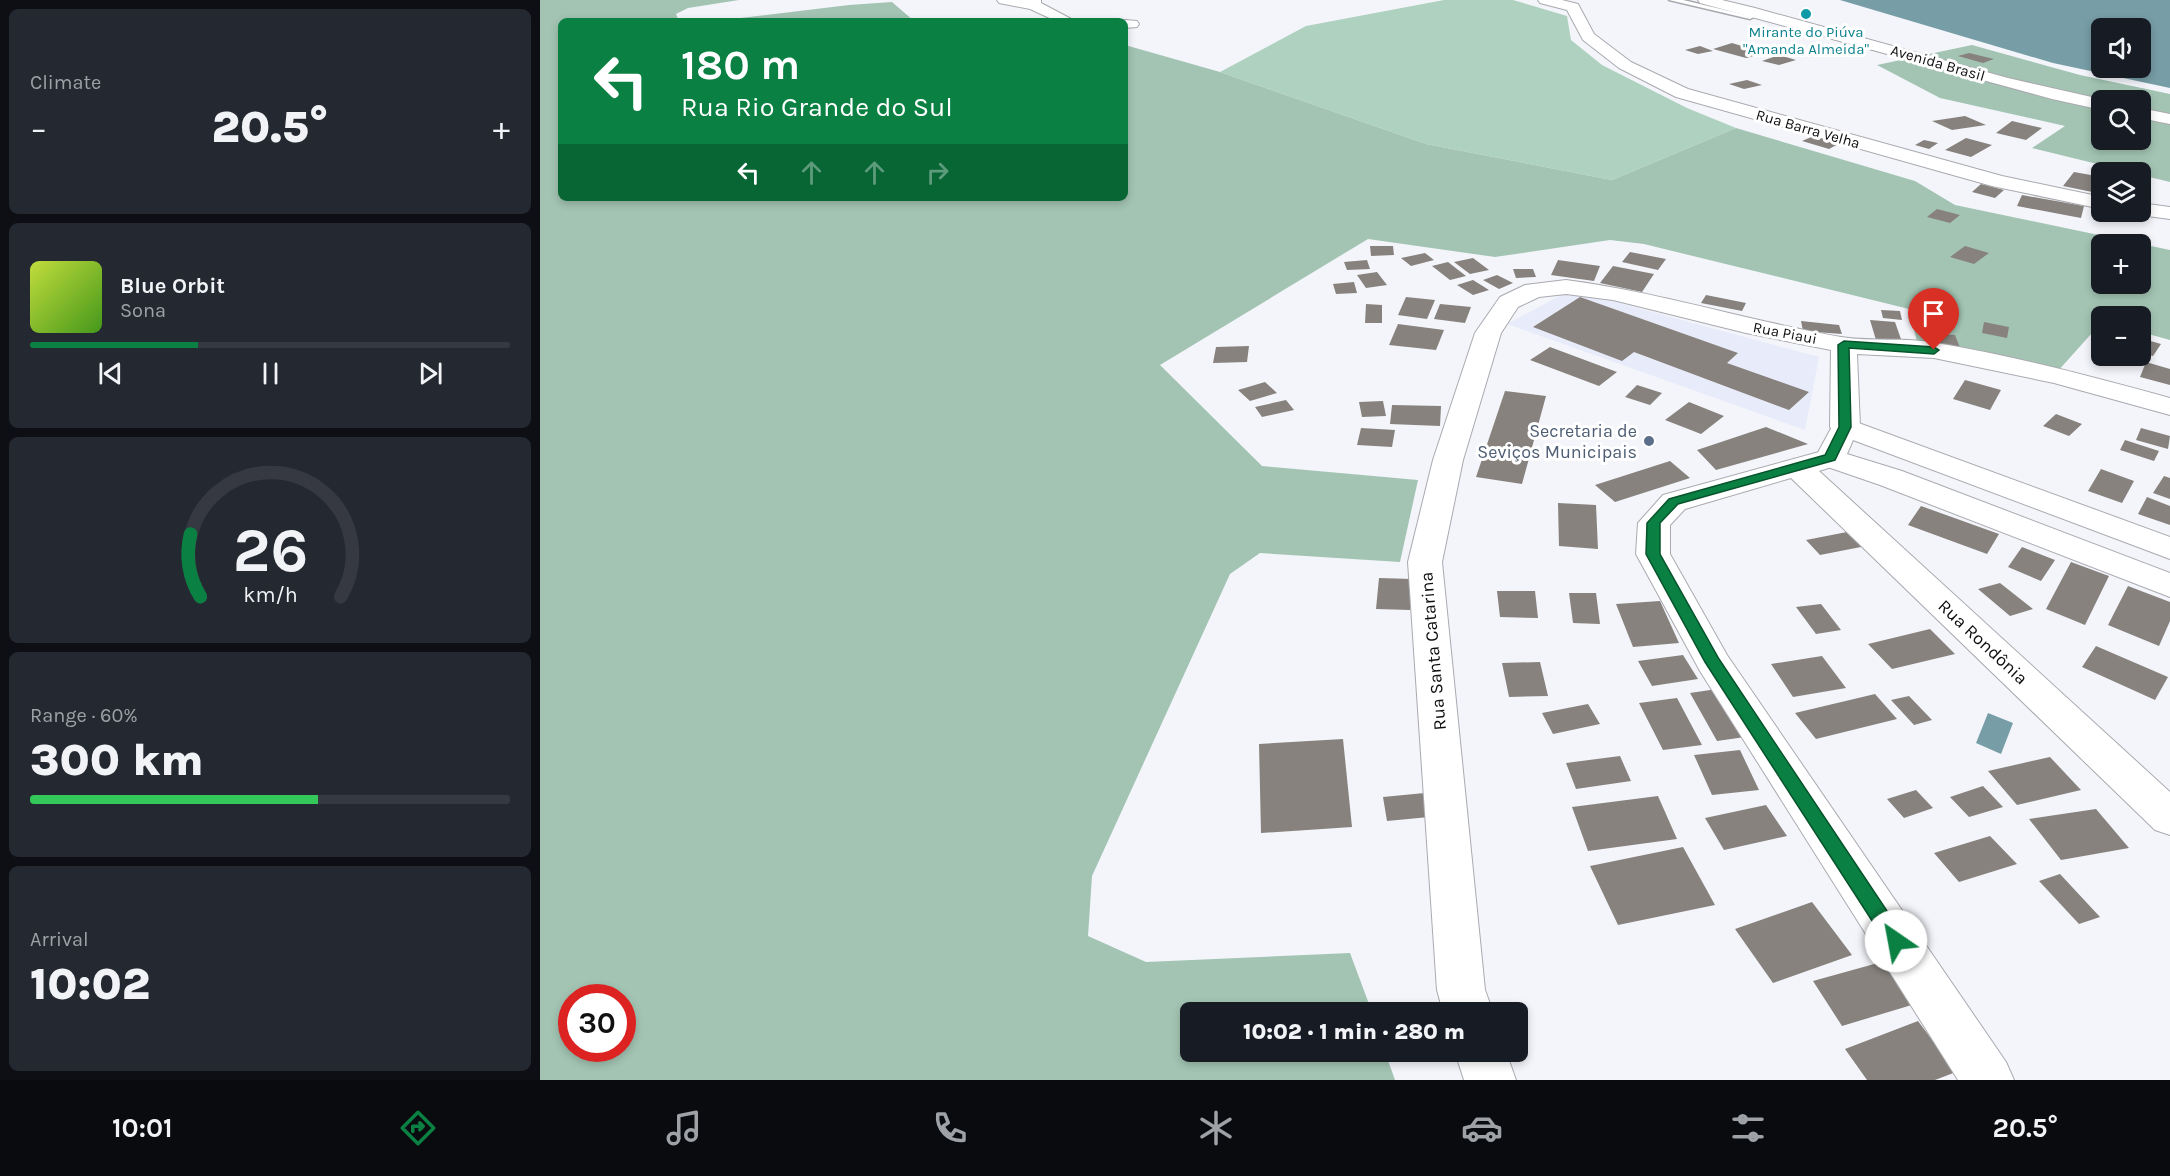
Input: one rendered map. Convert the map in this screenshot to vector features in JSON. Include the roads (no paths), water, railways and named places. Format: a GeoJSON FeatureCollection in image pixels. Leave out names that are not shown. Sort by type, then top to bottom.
{"type":"FeatureCollection","features":[{"type":"Feature","properties":{"kind":"street"},"geometry":{"type":"LineString","coordinates":[[1004,0],[1034,2],[1063,18]]}},
{"type":"Feature","properties":{"kind":"street","name":"Rua Barra Velha"},"geometry":{"type":"LineString","coordinates":[[1545,0],[1573,8],[1587,36],[1625,65],[1682,93],[1999,182],[2091,201]]}},
{"type":"Feature","properties":{"kind":"street","name":"Avenida Brasil"},"geometry":{"type":"LineString","coordinates":[[1705,0],[1815,27],[2002,81],[2091,102]]}},
{"type":"Feature","properties":{"kind":"street"},"geometry":{"type":"LineString","coordinates":[[2151,115],[2170,119]]}},
{"type":"Feature","properties":{"kind":"street"},"geometry":{"type":"LineString","coordinates":[[2151,210],[2170,213]]}},
{"type":"Feature","properties":{"kind":"street","name":"Rua Piaui"},"geometry":{"type":"LineString","coordinates":[[1509,302],[1534,290],[1566,287],[1601,292],[1844,345],[1934,350],[2059,376],[2170,407]]}},
{"type":"Feature","properties":{"kind":"street","name":"Rua Santa Catarina"},"geometry":{"type":"LineString","coordinates":[[1465,1002],[1461,990],[1425,562],[1448,460],[1488,333],[1509,302]]}},
{"type":"Feature","properties":{"kind":"street"},"geometry":{"type":"LineString","coordinates":[[1824,450],[1844,345]]}},
{"type":"Feature","properties":{"kind":"street"},"geometry":{"type":"LineString","coordinates":[[1824,450],[2170,586]]}},
{"type":"Feature","properties":{"kind":"street"},"geometry":{"type":"LineString","coordinates":[[1988,1080],[1713,662],[1653,554],[1654,523],[1674,502],[1824,450],[1910,452],[2170,549]]}},
{"type":"Feature","properties":{"kind":"street","name":"Rua Rondônia"},"geometry":{"type":"LineString","coordinates":[[1824,450],[2170,818]]}},
{"type":"Feature","properties":{"kind":"street"},"geometry":{"type":"LineString","coordinates":[[1891,478],[1910,452]]}},
{"type":"Feature","properties":{"kind":"street"},"geometry":{"type":"LineString","coordinates":[[1484,1062],[1490,1080]]}},
{"type":"Feature","properties":{"kind":"lane"},"geometry":{"type":"LineString","coordinates":[[1673,0],[1750,17]]}},
{"type":"Feature","properties":{"kind":"water"},"geometry":{"type":"Polygon","coordinates":[[[1840,0],[2170,0],[2170,88],[2123,78],[2151,78],[2151,18],[2091,18],[2091,71],[2053,63],[1840,0]]]}},
{"type":"Feature","properties":{"kind":"water"},"geometry":{"type":"Polygon","coordinates":[[[1988,713],[2013,723],[2001,754],[1976,743],[1988,713]]]}},
{"type":"Feature","properties":{"kind":"place","name":"Mirante do Piúva \"Amanda Almeida\""},"geometry":{"type":"Point","coordinates":[1806,14]}},
{"type":"Feature","properties":{"kind":"place","name":"Secretaria de Seviços Municipais"},"geometry":{"type":"Point","coordinates":[1649,441]}}]}
